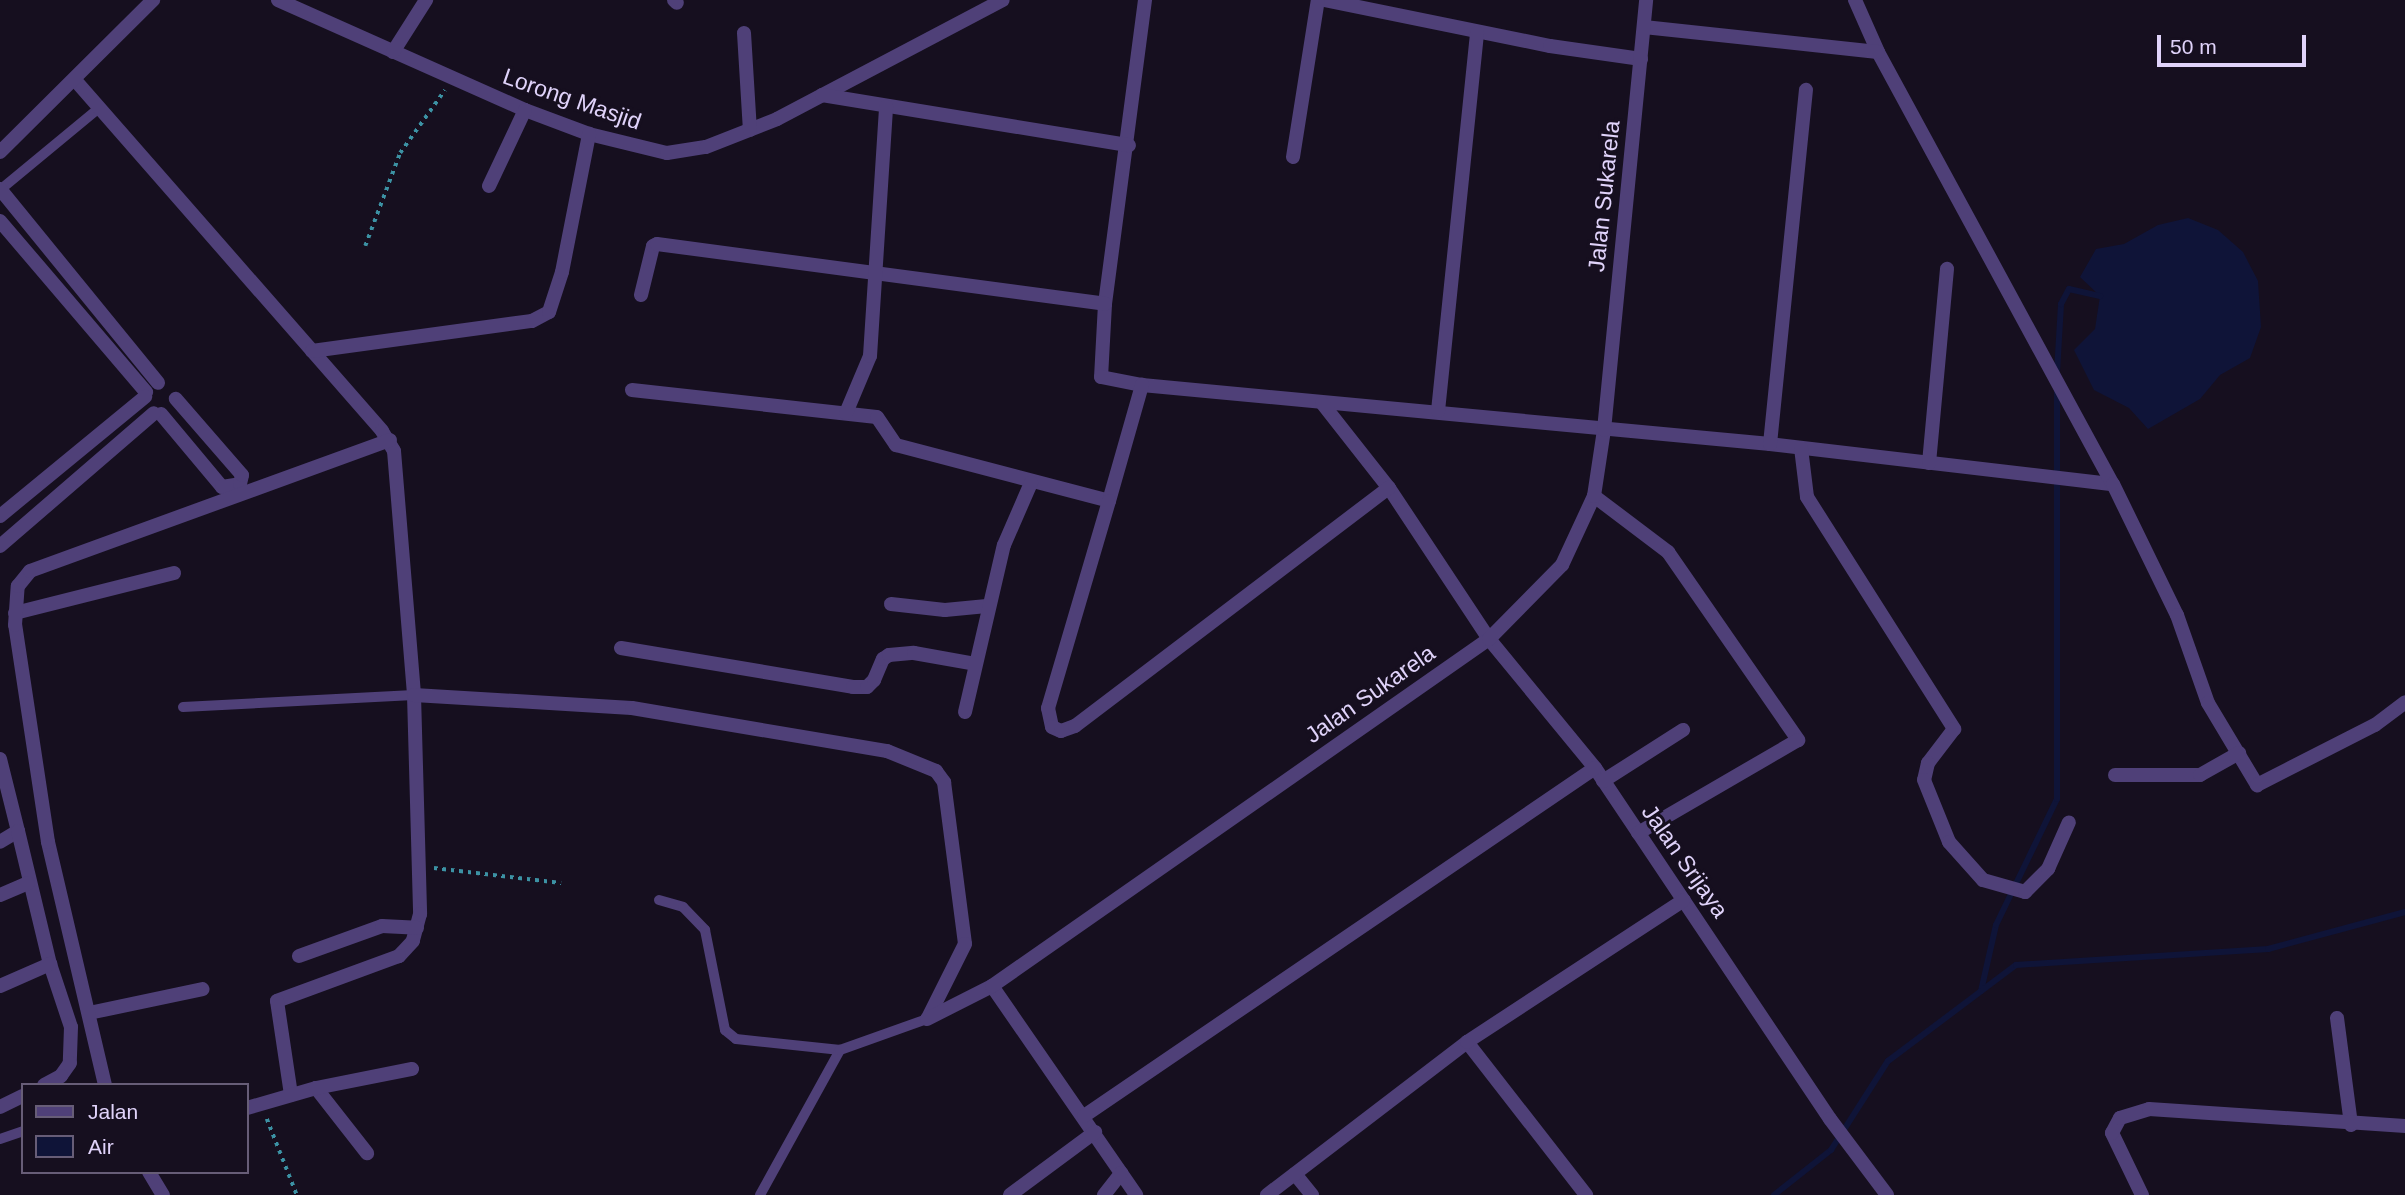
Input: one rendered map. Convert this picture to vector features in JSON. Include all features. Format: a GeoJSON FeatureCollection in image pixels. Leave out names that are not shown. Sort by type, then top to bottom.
{"type":"FeatureCollection","features":[{"type":"Feature","properties":{"kind":"street"},"geometry":{"type":"LineString","coordinates":[[0,152],[153,0]]}},
{"type":"Feature","properties":{"kind":"street","name":"Lorong Masjid"},"geometry":{"type":"LineString","coordinates":[[278,0],[452,80],[525,110],[589,134],[667,153],[706,148],[750,130],[1003,0]]}},
{"type":"Feature","properties":{"kind":"street"},"geometry":{"type":"LineString","coordinates":[[393,52],[426,0]]}},
{"type":"Feature","properties":{"kind":"street"},"geometry":{"type":"LineString","coordinates":[[1145,0],[1129,145],[1105,304],[1098,374],[1142,385],[1770,444],[2113,484]]}},
{"type":"Feature","properties":{"kind":"street"},"geometry":{"type":"LineString","coordinates":[[1293,157],[1318,0]]}},
{"type":"Feature","properties":{"kind":"street"},"geometry":{"type":"LineString","coordinates":[[1324,0],[1476,33],[1641,59]]}},
{"type":"Feature","properties":{"kind":"street","name":"Jalan Sukarela"},"geometry":{"type":"LineString","coordinates":[[927,1019],[992,985],[1489,639],[1562,565],[1594,496],[1604,430],[1646,0]]}},
{"type":"Feature","properties":{"kind":"street"},"geometry":{"type":"LineString","coordinates":[[1855,0],[1878,52],[2113,484],[2177,615],[2208,703],[2260,786],[2375,725],[2405,702]]}},
{"type":"Feature","properties":{"kind":"street"},"geometry":{"type":"LineString","coordinates":[[1644,27],[1878,52]]}},
{"type":"Feature","properties":{"kind":"street"},"geometry":{"type":"LineString","coordinates":[[744,33],[750,130]]}},
{"type":"Feature","properties":{"kind":"street"},"geometry":{"type":"LineString","coordinates":[[1438,411],[1476,33]]}},
{"type":"Feature","properties":{"kind":"street"},"geometry":{"type":"LineString","coordinates":[[75,80],[390,440],[414,695],[422,901],[413,942],[399,956],[277,1001],[290,1095]]}},
{"type":"Feature","properties":{"kind":"street"},"geometry":{"type":"LineString","coordinates":[[1770,444],[1806,90]]}},
{"type":"Feature","properties":{"kind":"street"},"geometry":{"type":"LineString","coordinates":[[822,95],[1129,145]]}},
{"type":"Feature","properties":{"kind":"street"},"geometry":{"type":"LineString","coordinates":[[846,413],[870,356],[886,107]]}},
{"type":"Feature","properties":{"kind":"street"},"geometry":{"type":"LineString","coordinates":[[489,186],[525,110]]}},
{"type":"Feature","properties":{"kind":"street"},"geometry":{"type":"LineString","coordinates":[[312,351],[532,321],[549,312],[589,134]]}},
{"type":"Feature","properties":{"kind":"street"},"geometry":{"type":"LineString","coordinates":[[0,190],[37,232],[150,391],[157,414],[222,487],[240,484],[242,475],[176,398],[173,390],[150,391],[0,516]]}},
{"type":"Feature","properties":{"kind":"street"},"geometry":{"type":"LineString","coordinates":[[0,221],[150,391]]}},
{"type":"Feature","properties":{"kind":"street"},"geometry":{"type":"LineString","coordinates":[[22,244],[37,232]]}},
{"type":"Feature","properties":{"kind":"street"},"geometry":{"type":"LineString","coordinates":[[640,295],[653,246],[657,244],[1105,304]]}},
{"type":"Feature","properties":{"kind":"street"},"geometry":{"type":"LineString","coordinates":[[1929,463],[1947,269]]}},
{"type":"Feature","properties":{"kind":"street"},"geometry":{"type":"LineString","coordinates":[[1142,385],[1048,708],[1052,727],[1061,731],[1075,726],[1389,488]]}},
{"type":"Feature","properties":{"kind":"street"},"geometry":{"type":"LineString","coordinates":[[632,390],[877,417],[896,445],[1031,483],[1108,501]]}},
{"type":"Feature","properties":{"kind":"street"},"geometry":{"type":"LineString","coordinates":[[0,546],[157,414],[172,409],[176,398]]}},
{"type":"Feature","properties":{"kind":"street","name":"Jalan Srijaya"},"geometry":{"type":"LineString","coordinates":[[1322,403],[1389,488],[1489,639],[1595,768],[1830,1119],[1887,1195]]}},
{"type":"Feature","properties":{"kind":"street"},"geometry":{"type":"LineString","coordinates":[[105,1083],[48,842],[15,613],[18,586],[30,571],[390,440]]}},
{"type":"Feature","properties":{"kind":"street"},"geometry":{"type":"LineString","coordinates":[[1801,448],[1807,497],[1954,729],[1928,763],[1924,780],[1949,842],[1983,880],[2025,892],[2048,869],[2068,822]]}},
{"type":"Feature","properties":{"kind":"street"},"geometry":{"type":"LineString","coordinates":[[965,712],[987,607],[1004,545],[1031,483]]}},
{"type":"Feature","properties":{"kind":"street"},"geometry":{"type":"LineString","coordinates":[[1594,496],[1668,552],[1798,740],[1638,832]]}},
{"type":"Feature","properties":{"kind":"street"},"geometry":{"type":"LineString","coordinates":[[15,613],[174,573]]}},
{"type":"Feature","properties":{"kind":"street"},"geometry":{"type":"LineString","coordinates":[[891,604],[945,610],[987,607]]}},
{"type":"Feature","properties":{"kind":"street"},"geometry":{"type":"LineString","coordinates":[[621,648],[853,687],[867,687],[889,655],[914,653],[975,664]]}},
{"type":"Feature","properties":{"kind":"street"},"geometry":{"type":"LineString","coordinates":[[414,695],[632,708],[887,751],[936,771],[944,782],[965,944],[927,1019]]}},
{"type":"Feature","properties":{"kind":"street"},"geometry":{"type":"LineString","coordinates":[[1603,781],[1683,730]]}},
{"type":"Feature","properties":{"kind":"street"},"geometry":{"type":"LineString","coordinates":[[2115,775],[2200,775],[2239,753]]}},
{"type":"Feature","properties":{"kind":"street"},"geometry":{"type":"LineString","coordinates":[[0,759],[28,883],[71,1027],[71,1050],[61,1076],[48,1083]]}},
{"type":"Feature","properties":{"kind":"street"},"geometry":{"type":"LineString","coordinates":[[1084,1116],[1595,768]]}},
{"type":"Feature","properties":{"kind":"street"},"geometry":{"type":"LineString","coordinates":[[0,842],[18,831]]}},
{"type":"Feature","properties":{"kind":"street"},"geometry":{"type":"LineString","coordinates":[[0,895],[28,883]]}},
{"type":"Feature","properties":{"kind":"street"},"geometry":{"type":"LineString","coordinates":[[1267,1195],[1467,1042],[1684,900]]}},
{"type":"Feature","properties":{"kind":"street"},"geometry":{"type":"LineString","coordinates":[[299,956],[382,926],[417,928]]}},
{"type":"Feature","properties":{"kind":"street"},"geometry":{"type":"LineString","coordinates":[[0,986],[50,964]]}},
{"type":"Feature","properties":{"kind":"street"},"geometry":{"type":"LineString","coordinates":[[992,985],[1136,1195]]}},
{"type":"Feature","properties":{"kind":"street"},"geometry":{"type":"LineString","coordinates":[[89,1013],[203,989]]}},
{"type":"Feature","properties":{"kind":"street"},"geometry":{"type":"LineString","coordinates":[[2337,1018],[2351,1125]]}},
{"type":"Feature","properties":{"kind":"street"},"geometry":{"type":"LineString","coordinates":[[1467,1042],[1586,1195]]}},
{"type":"Feature","properties":{"kind":"street"},"geometry":{"type":"LineString","coordinates":[[254,1106],[316,1088],[412,1069]]}},
{"type":"Feature","properties":{"kind":"street"},"geometry":{"type":"LineString","coordinates":[[316,1088],[367,1153]]}},
{"type":"Feature","properties":{"kind":"street"},"geometry":{"type":"LineString","coordinates":[[0,1107],[21,1097]]}},
{"type":"Feature","properties":{"kind":"street"},"geometry":{"type":"LineString","coordinates":[[2142,1195],[2114,1144],[2112,1133],[2120,1118],[2149,1109],[2351,1125],[2405,1126]]}},
{"type":"Feature","properties":{"kind":"street"},"geometry":{"type":"LineString","coordinates":[[1010,1195],[1095,1132]]}},
{"type":"Feature","properties":{"kind":"street"},"geometry":{"type":"LineString","coordinates":[[1104,1195],[1105,1187],[1121,1173]]}},
{"type":"Feature","properties":{"kind":"street"},"geometry":{"type":"LineString","coordinates":[[150,1174],[163,1195]]}},
{"type":"Feature","properties":{"kind":"street"},"geometry":{"type":"LineString","coordinates":[[1295,1174],[1312,1195]]}},
{"type":"Feature","properties":{"kind":"lane"},"geometry":{"type":"LineString","coordinates":[[0,190],[99,108]]}},
{"type":"Feature","properties":{"kind":"lane"},"geometry":{"type":"LineString","coordinates":[[183,706],[414,695]]}},
{"type":"Feature","properties":{"kind":"lane"},"geometry":{"type":"LineString","coordinates":[[659,900],[683,907],[705,930],[725,1030],[737,1039],[840,1050],[760,1195]]}},
{"type":"Feature","properties":{"kind":"lane","name":"Jalan Sukarela"},"geometry":{"type":"LineString","coordinates":[[840,1050],[927,1019]]}},
{"type":"Feature","properties":{"kind":"lane"},"geometry":{"type":"LineString","coordinates":[[0,1139],[21,1132]]}},
{"type":"Feature","properties":{"kind":"path"},"geometry":{"type":"LineString","coordinates":[[365,246],[400,153],[452,80]]}},
{"type":"Feature","properties":{"kind":"path"},"geometry":{"type":"LineString","coordinates":[[419,866],[561,883]]}},
{"type":"Feature","properties":{"kind":"path"},"geometry":{"type":"LineString","coordinates":[[254,1106],[297,1195]]}},
{"type":"Feature","properties":{"kind":"water"},"geometry":{"type":"Polygon","coordinates":[[[2188,218],[2218,230],[2243,252],[2258,281],[2261,327],[2250,358],[2220,375],[2200,399],[2148,429],[2129,408],[2094,390],[2074,350],[2095,329],[2100,296],[2080,277],[2096,249],[2124,244],[2158,225],[2188,218]]]}},
{"type":"Feature","properties":{"kind":"waterway"},"geometry":{"type":"LineString","coordinates":[[2057,372],[2061,304],[2069,289],[2100,296]]}},
{"type":"Feature","properties":{"kind":"waterway"},"geometry":{"type":"LineString","coordinates":[[1981,991],[1996,925],[2057,799],[2057,389]]}},
{"type":"Feature","properties":{"kind":"waterway"},"geometry":{"type":"LineString","coordinates":[[1774,1195],[1831,1150],[1888,1061],[2016,965],[2268,949],[2405,912]]}}]}
